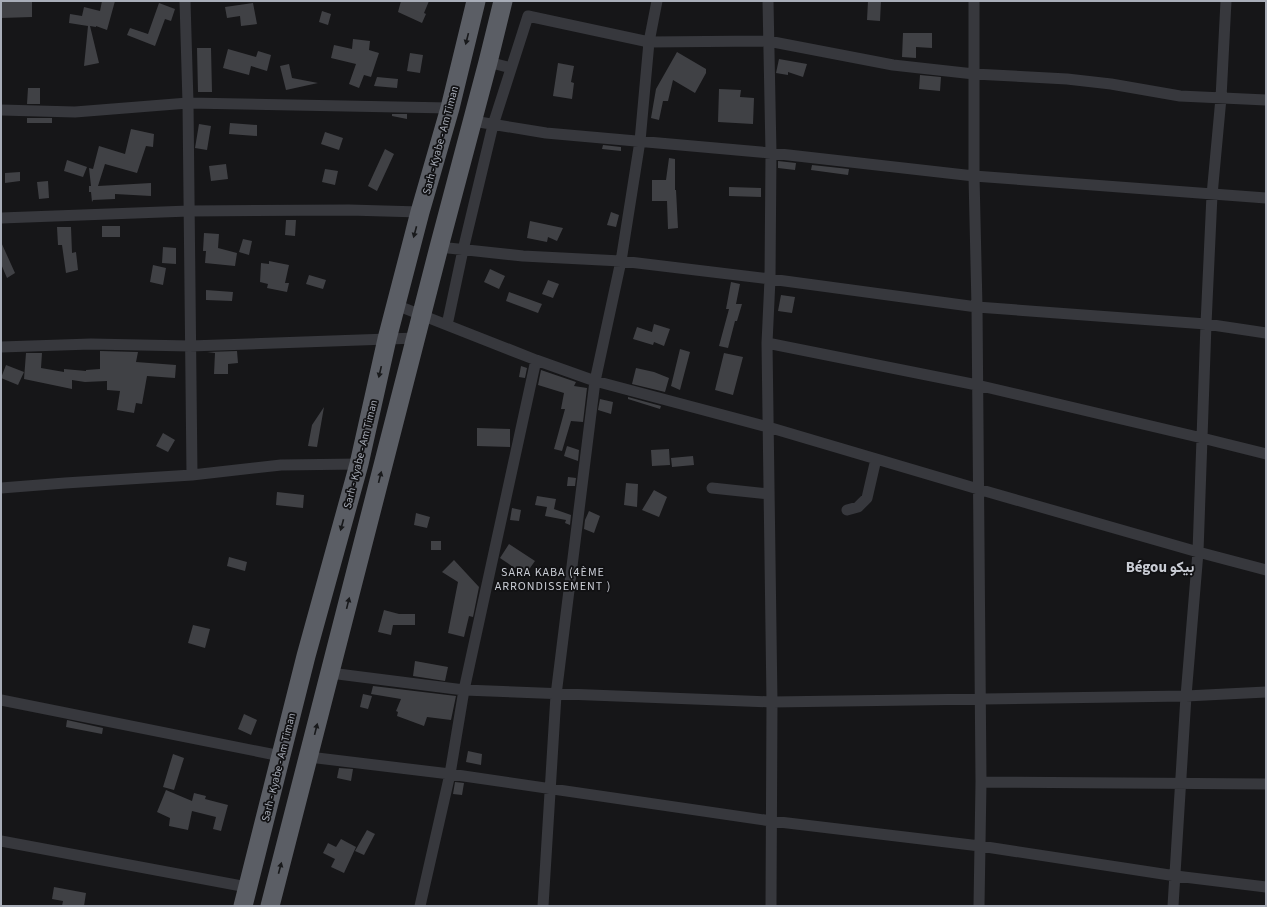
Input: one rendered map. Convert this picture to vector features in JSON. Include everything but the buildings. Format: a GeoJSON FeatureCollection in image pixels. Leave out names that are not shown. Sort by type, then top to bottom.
{"type":"FeatureCollection","features":[{"type":"Feature","properties":{"kind":"highway","name":"Sarh - Kyabe - Am Timan"},"geometry":{"type":"LineString","coordinates":[[243,906],[306,656],[359,464],[387,339],[420,212],[450,108],[476,1]]}},
{"type":"Feature","properties":{"kind":"highway"},"geometry":{"type":"LineString","coordinates":[[271,906],[503,1]]}},
{"type":"Feature","properties":{"kind":"street"},"geometry":{"type":"LineString","coordinates":[[185,1],[188,103],[192,475]]}},
{"type":"Feature","properties":{"kind":"street"},"geometry":{"type":"LineString","coordinates":[[543,906],[556,695],[595,381],[621,261],[640,141],[649,42],[657,1]]}},
{"type":"Feature","properties":{"kind":"street"},"geometry":{"type":"LineString","coordinates":[[768,1],[771,153],[770,279],[767,343],[772,702],[771,906]]}},
{"type":"Feature","properties":{"kind":"street"},"geometry":{"type":"LineString","coordinates":[[974,1],[974,176],[977,307],[981,782],[979,906]]}},
{"type":"Feature","properties":{"kind":"street"},"geometry":{"type":"LineString","coordinates":[[1173,906],[1186,696],[1198,552],[1212,195],[1221,98],[1226,1]]}},
{"type":"Feature","properties":{"kind":"street"},"geometry":{"type":"LineString","coordinates":[[447,325],[463,250],[493,125],[528,16],[649,42],[768,41],[893,65],[974,74],[1067,79],[1111,84],[1180,96],[1266,100]]}},
{"type":"Feature","properties":{"kind":"street"},"geometry":{"type":"LineString","coordinates":[[488,62],[511,68]]}},
{"type":"Feature","properties":{"kind":"street"},"geometry":{"type":"LineString","coordinates":[[1,110],[75,112],[188,103],[450,108]]}},
{"type":"Feature","properties":{"kind":"street"},"geometry":{"type":"LineString","coordinates":[[473,121],[546,133],[771,153],[974,176],[1266,198]]}},
{"type":"Feature","properties":{"kind":"street"},"geometry":{"type":"LineString","coordinates":[[1,218],[189,211],[349,210],[420,212]]}},
{"type":"Feature","properties":{"kind":"street"},"geometry":{"type":"LineString","coordinates":[[439,247],[523,256],[621,261],[770,279],[977,307],[1206,324],[1266,333]]}},
{"type":"Feature","properties":{"kind":"street"},"geometry":{"type":"LineString","coordinates":[[396,305],[536,360],[595,381],[768,427],[978,489],[1266,570]]}},
{"type":"Feature","properties":{"kind":"street"},"geometry":{"type":"LineString","coordinates":[[1,347],[91,344],[190,346],[416,338]]}},
{"type":"Feature","properties":{"kind":"street"},"geometry":{"type":"LineString","coordinates":[[767,343],[977,385],[1266,454]]}},
{"type":"Feature","properties":{"kind":"street"},"geometry":{"type":"LineString","coordinates":[[420,906],[450,774],[464,690],[536,360]]}},
{"type":"Feature","properties":{"kind":"street"},"geometry":{"type":"LineString","coordinates":[[847,510],[858,506],[867,498],[876,459]]}},
{"type":"Feature","properties":{"kind":"street"},"geometry":{"type":"LineString","coordinates":[[1,488],[192,475],[281,466],[359,464]]}},
{"type":"Feature","properties":{"kind":"street"},"geometry":{"type":"LineString","coordinates":[[712,488],[769,494]]}},
{"type":"Feature","properties":{"kind":"street"},"geometry":{"type":"LineString","coordinates":[[330,673],[464,690],[556,695],[772,702],[1186,696],[1266,692]]}},
{"type":"Feature","properties":{"kind":"street"},"geometry":{"type":"LineString","coordinates":[[1,700],[281,756]]}},
{"type":"Feature","properties":{"kind":"street"},"geometry":{"type":"LineString","coordinates":[[308,757],[450,774],[771,821],[980,846],[1176,876],[1266,887]]}},
{"type":"Feature","properties":{"kind":"street"},"geometry":{"type":"LineString","coordinates":[[981,782],[1266,784]]}},
{"type":"Feature","properties":{"kind":"street"},"geometry":{"type":"LineString","coordinates":[[1,841],[247,887]]}},
{"type":"Feature","properties":{"kind":"district","name":"Bégou بيكو"},"geometry":{"type":"Point","coordinates":[1160,567]}},
{"type":"Feature","properties":{"kind":"district","name":"SARA KABA (4ÈME ARRONDISSEMENT )"},"geometry":{"type":"Point","coordinates":[553,579]}}]}
